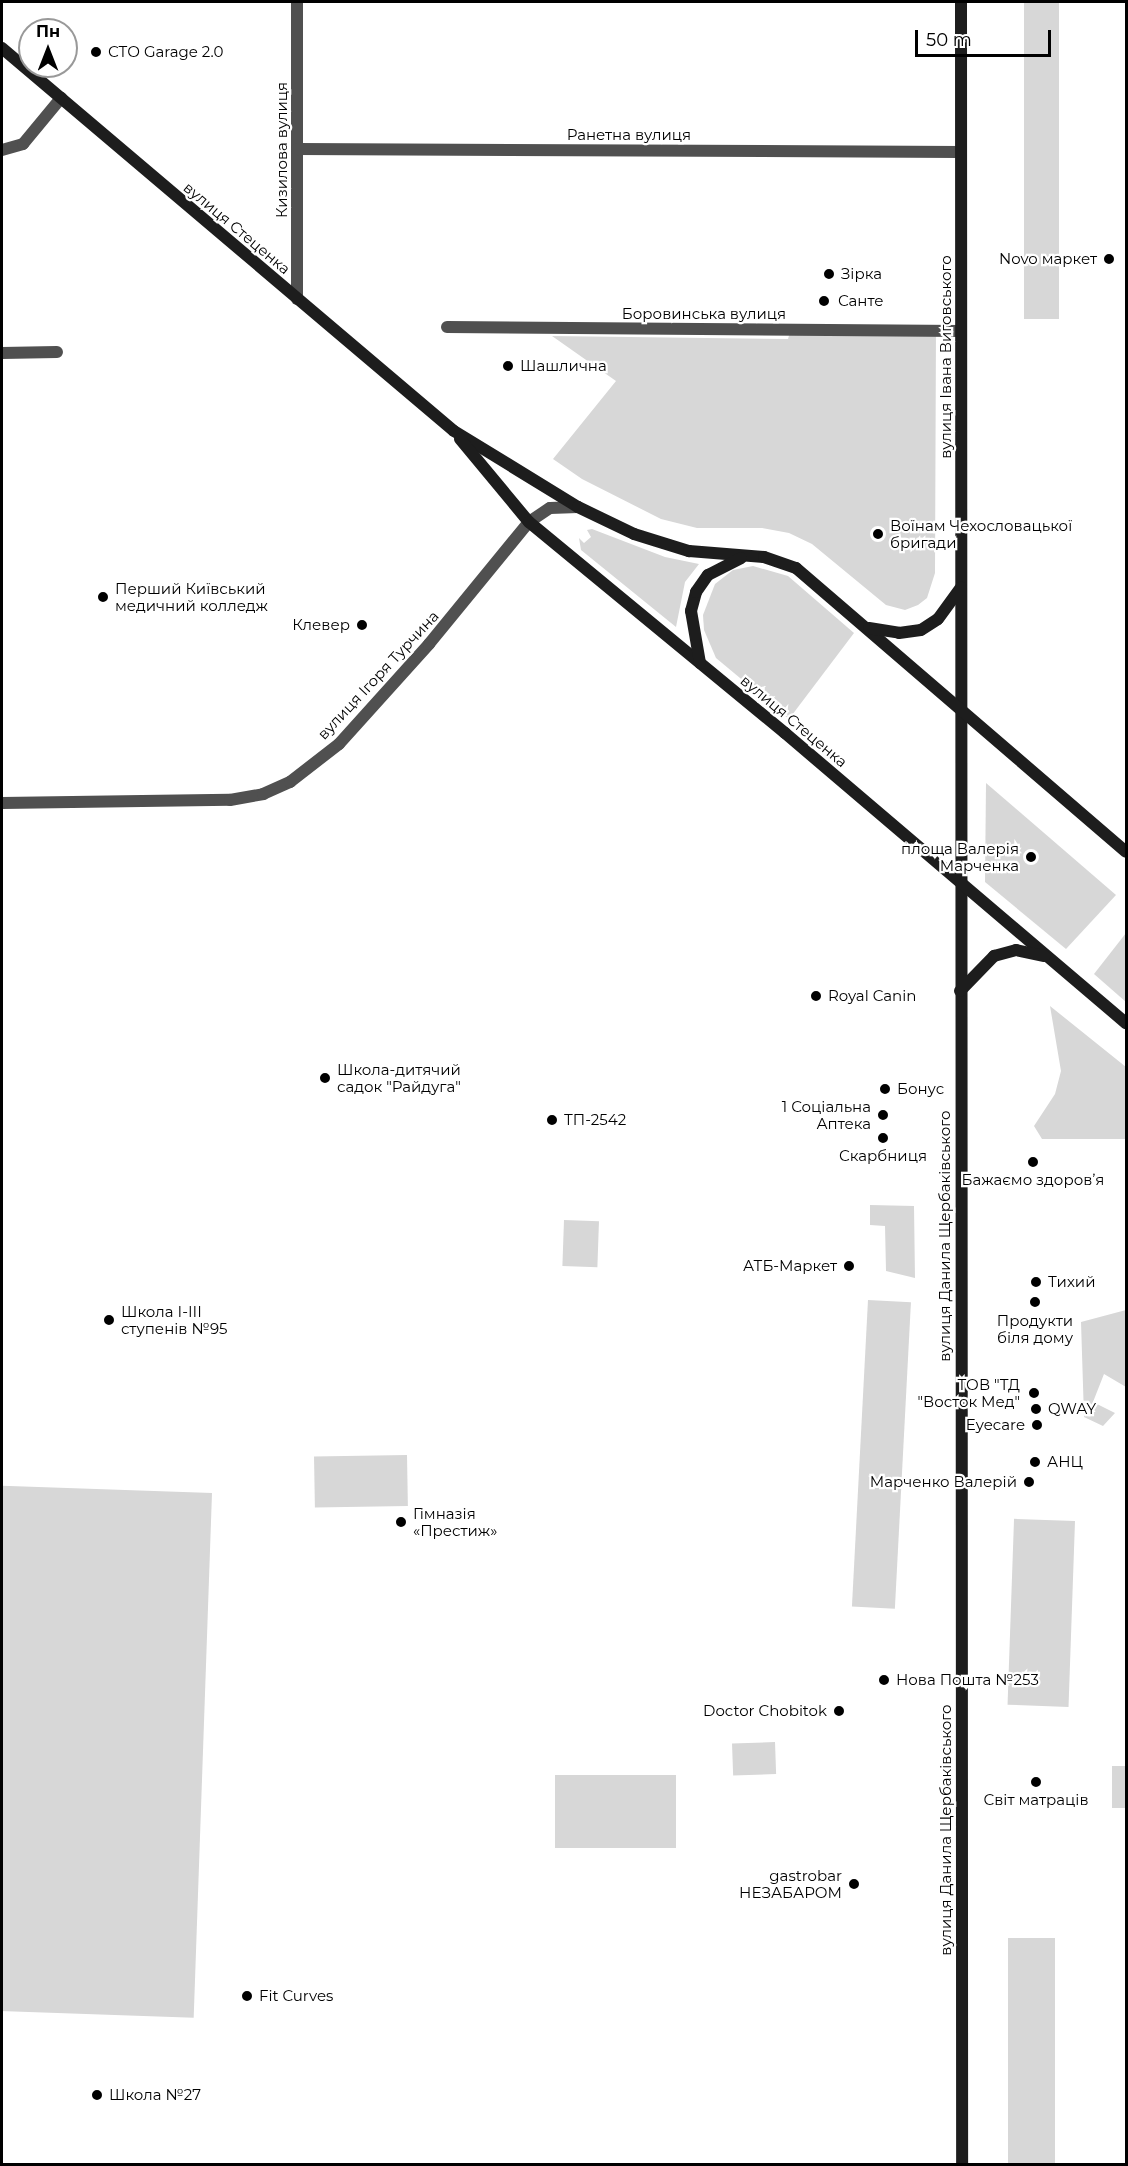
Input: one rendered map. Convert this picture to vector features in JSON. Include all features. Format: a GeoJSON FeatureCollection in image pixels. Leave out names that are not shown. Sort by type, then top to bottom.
{"type":"FeatureCollection","features":[{"type":"Feature","properties":{"kind":"main road","name":"вулиця Івана Виговського"},"geometry":{"type":"LineString","coordinates":[[961,2],[963,713]]}},
{"type":"Feature","properties":{"kind":"main road","name":"вулиця Стеценка"},"geometry":{"type":"LineString","coordinates":[[2,48],[453,431],[578,507],[662,544],[778,560],[796,568],[869,628],[963,713],[1126,852]]}},
{"type":"Feature","properties":{"kind":"main road","name":"вулиця Стеценка"},"geometry":{"type":"LineString","coordinates":[[453,431],[529,522],[700,663],[1126,1023]]}},
{"type":"Feature","properties":{"kind":"main road"},"geometry":{"type":"LineString","coordinates":[[700,663],[691,611],[696,592],[708,575],[744,557]]}},
{"type":"Feature","properties":{"kind":"main road"},"geometry":{"type":"LineString","coordinates":[[869,628],[899,633],[921,630],[938,619],[961,586]]}},
{"type":"Feature","properties":{"kind":"main road"},"geometry":{"type":"LineString","coordinates":[[962,883],[963,713]]}},
{"type":"Feature","properties":{"kind":"main road","name":"вулиця Данила Щербаківського"},"geometry":{"type":"LineString","coordinates":[[962,883],[960,991],[962,2164]]}},
{"type":"Feature","properties":{"kind":"main road"},"geometry":{"type":"LineString","coordinates":[[960,991],[994,956],[1016,950],[1046,956]]}},
{"type":"Feature","properties":{"kind":"street","name":"Кизилова вулиця"},"geometry":{"type":"LineString","coordinates":[[297,2],[297,299]]}},
{"type":"Feature","properties":{"kind":"street"},"geometry":{"type":"LineString","coordinates":[[2,150],[23,144],[61,98]]}},
{"type":"Feature","properties":{"kind":"street","name":"Ранетна вулиця"},"geometry":{"type":"LineString","coordinates":[[297,150],[960,152]]}},
{"type":"Feature","properties":{"kind":"street","name":"Боровинська вулиця"},"geometry":{"type":"LineString","coordinates":[[447,327],[961,331]]}},
{"type":"Feature","properties":{"kind":"street"},"geometry":{"type":"LineString","coordinates":[[2,353],[57,352]]}},
{"type":"Feature","properties":{"kind":"street"},"geometry":{"type":"LineString","coordinates":[[529,522],[550,508],[578,507]]}},
{"type":"Feature","properties":{"kind":"street","name":"вулиця Ігоря Турчина"},"geometry":{"type":"LineString","coordinates":[[2,803],[230,800],[263,794],[290,782],[339,744],[429,644],[529,522]]}},
{"type":"Feature","properties":{"kind":"shaded area"},"geometry":{"type":"Polygon","coordinates":[[[1024,2],[1059,2],[1059,319],[1024,319],[1024,2]]]}},
{"type":"Feature","properties":{"kind":"shaded area"},"geometry":{"type":"Polygon","coordinates":[[[792,325],[936,327],[935,573],[927,598],[918,605],[905,610],[886,605],[812,544],[789,533],[762,528],[697,528],[661,519],[582,479],[553,459],[616,381],[552,336],[788,339],[792,325]]]}},
{"type":"Feature","properties":{"kind":"shaded area"},"geometry":{"type":"Polygon","coordinates":[[[592,529],[665,557],[699,564],[685,582],[676,627],[581,550],[579,538],[584,543],[591,537],[587,530],[592,529]]]}},
{"type":"Feature","properties":{"kind":"shaded area"},"geometry":{"type":"Polygon","coordinates":[[[753,566],[788,576],[854,633],[789,719],[716,658],[704,630],[703,615],[715,584],[733,570],[753,566]]]}},
{"type":"Feature","properties":{"kind":"shaded area"},"geometry":{"type":"Polygon","coordinates":[[[986,783],[1116,895],[1066,949],[985,882],[986,783]]]}},
{"type":"Feature","properties":{"kind":"shaded area"},"geometry":{"type":"Polygon","coordinates":[[[1126,933],[1126,1002],[1094,974],[1126,933]]]}},
{"type":"Feature","properties":{"kind":"shaded area"},"geometry":{"type":"Polygon","coordinates":[[[1050,1006],[1126,1067],[1126,1139],[1042,1139],[1034,1126],[1055,1094],[1061,1071],[1050,1006]]]}},
{"type":"Feature","properties":{"kind":"shaded area"},"geometry":{"type":"Polygon","coordinates":[[[870,1205],[914,1206],[915,1278],[886,1271],[885,1226],[870,1225],[870,1205]]]}},
{"type":"Feature","properties":{"kind":"shaded area"},"geometry":{"type":"Polygon","coordinates":[[[564,1220],[599,1221],[597,1267],[562,1266],[564,1220]]]}},
{"type":"Feature","properties":{"kind":"shaded area"},"geometry":{"type":"Polygon","coordinates":[[[868,1300],[911,1302],[895,1609],[852,1607],[868,1300]]]}},
{"type":"Feature","properties":{"kind":"shaded area"},"geometry":{"type":"Polygon","coordinates":[[[1126,1310],[1126,1387],[1104,1374],[1093,1402],[1115,1413],[1103,1426],[1084,1417],[1081,1322],[1126,1310]]]}},
{"type":"Feature","properties":{"kind":"shaded area"},"geometry":{"type":"Polygon","coordinates":[[[407,1455],[408,1506],[315,1508],[314,1457],[407,1455]]]}},
{"type":"Feature","properties":{"kind":"shaded area"},"geometry":{"type":"Polygon","coordinates":[[[2,1486],[212,1493],[194,2018],[2,2011],[2,1486]]]}},
{"type":"Feature","properties":{"kind":"shaded area"},"geometry":{"type":"Polygon","coordinates":[[[1014,1519],[1075,1521],[1069,1707],[1008,1705],[1014,1519]]]}},
{"type":"Feature","properties":{"kind":"shaded area"},"geometry":{"type":"Polygon","coordinates":[[[775,1742],[776,1774],[733,1775],[732,1744],[775,1742]]]}},
{"type":"Feature","properties":{"kind":"shaded area"},"geometry":{"type":"Polygon","coordinates":[[[1112,1766],[1126,1766],[1126,1808],[1112,1808],[1112,1766]]]}},
{"type":"Feature","properties":{"kind":"shaded area"},"geometry":{"type":"Polygon","coordinates":[[[555,1775],[676,1775],[676,1848],[555,1848],[555,1775]]]}},
{"type":"Feature","properties":{"kind":"shaded area"},"geometry":{"type":"Polygon","coordinates":[[[1008,1938],[1055,1938],[1055,2164],[1008,2164],[1008,1938]]]}},
{"type":"Feature","properties":{"kind":"place","name":"СТО Garage 2.0"},"geometry":{"type":"Point","coordinates":[96,52]}},
{"type":"Feature","properties":{"kind":"place","name":"Novo маркет"},"geometry":{"type":"Point","coordinates":[1109,259]}},
{"type":"Feature","properties":{"kind":"place","name":"Зірка"},"geometry":{"type":"Point","coordinates":[829,274]}},
{"type":"Feature","properties":{"kind":"place","name":"Санте"},"geometry":{"type":"Point","coordinates":[824,301]}},
{"type":"Feature","properties":{"kind":"place","name":"Шашлична"},"geometry":{"type":"Point","coordinates":[508,366]}},
{"type":"Feature","properties":{"kind":"place","name":"Воїнам Чехословацької бригади"},"geometry":{"type":"Point","coordinates":[878,534]}},
{"type":"Feature","properties":{"kind":"place","name":"Перший Київський медичний колледж"},"geometry":{"type":"Point","coordinates":[103,597]}},
{"type":"Feature","properties":{"kind":"place","name":"Клевер"},"geometry":{"type":"Point","coordinates":[362,625]}},
{"type":"Feature","properties":{"kind":"place","name":"площа Валерія Марченка"},"geometry":{"type":"Point","coordinates":[1031,857]}},
{"type":"Feature","properties":{"kind":"place","name":"Royal Canin"},"geometry":{"type":"Point","coordinates":[816,996]}},
{"type":"Feature","properties":{"kind":"place","name":"Школа-дитячий садок \"Райдуга\""},"geometry":{"type":"Point","coordinates":[325,1078]}},
{"type":"Feature","properties":{"kind":"place","name":"Бонус"},"geometry":{"type":"Point","coordinates":[885,1089]}},
{"type":"Feature","properties":{"kind":"place","name":"1 Соціальна Аптека"},"geometry":{"type":"Point","coordinates":[883,1115]}},
{"type":"Feature","properties":{"kind":"place","name":"ТП-2542"},"geometry":{"type":"Point","coordinates":[552,1120]}},
{"type":"Feature","properties":{"kind":"place","name":"Скарбниця"},"geometry":{"type":"Point","coordinates":[883,1138]}},
{"type":"Feature","properties":{"kind":"place","name":"Бажаємо здоровʼя"},"geometry":{"type":"Point","coordinates":[1033,1162]}},
{"type":"Feature","properties":{"kind":"place","name":"АТБ-Маркет"},"geometry":{"type":"Point","coordinates":[849,1266]}},
{"type":"Feature","properties":{"kind":"place","name":"Тихий"},"geometry":{"type":"Point","coordinates":[1036,1282]}},
{"type":"Feature","properties":{"kind":"place","name":"Продукти біля дому"},"geometry":{"type":"Point","coordinates":[1035,1302]}},
{"type":"Feature","properties":{"kind":"place","name":"Школа І-ІІІ ступенів №95"},"geometry":{"type":"Point","coordinates":[109,1320]}},
{"type":"Feature","properties":{"kind":"place","name":"ТОВ \"ТД \"Восток Мед\""},"geometry":{"type":"Point","coordinates":[1034,1393]}},
{"type":"Feature","properties":{"kind":"place","name":"QWAY"},"geometry":{"type":"Point","coordinates":[1036,1409]}},
{"type":"Feature","properties":{"kind":"place","name":"Eyecare"},"geometry":{"type":"Point","coordinates":[1037,1425]}},
{"type":"Feature","properties":{"kind":"place","name":"АНЦ"},"geometry":{"type":"Point","coordinates":[1035,1462]}},
{"type":"Feature","properties":{"kind":"place","name":"Марченко Валерій"},"geometry":{"type":"Point","coordinates":[1029,1482]}},
{"type":"Feature","properties":{"kind":"place","name":"Гімназія «Престиж»"},"geometry":{"type":"Point","coordinates":[401,1522]}},
{"type":"Feature","properties":{"kind":"place","name":"Нова Пошта №253"},"geometry":{"type":"Point","coordinates":[884,1680]}},
{"type":"Feature","properties":{"kind":"place","name":"Doctor Chobitok"},"geometry":{"type":"Point","coordinates":[839,1711]}},
{"type":"Feature","properties":{"kind":"place","name":"Світ матраців"},"geometry":{"type":"Point","coordinates":[1036,1782]}},
{"type":"Feature","properties":{"kind":"place","name":"gastrobar НЕЗАБАРОМ"},"geometry":{"type":"Point","coordinates":[854,1884]}},
{"type":"Feature","properties":{"kind":"place","name":"Fit Curves"},"geometry":{"type":"Point","coordinates":[247,1996]}},
{"type":"Feature","properties":{"kind":"place","name":"Школа №27"},"geometry":{"type":"Point","coordinates":[97,2095]}}]}
